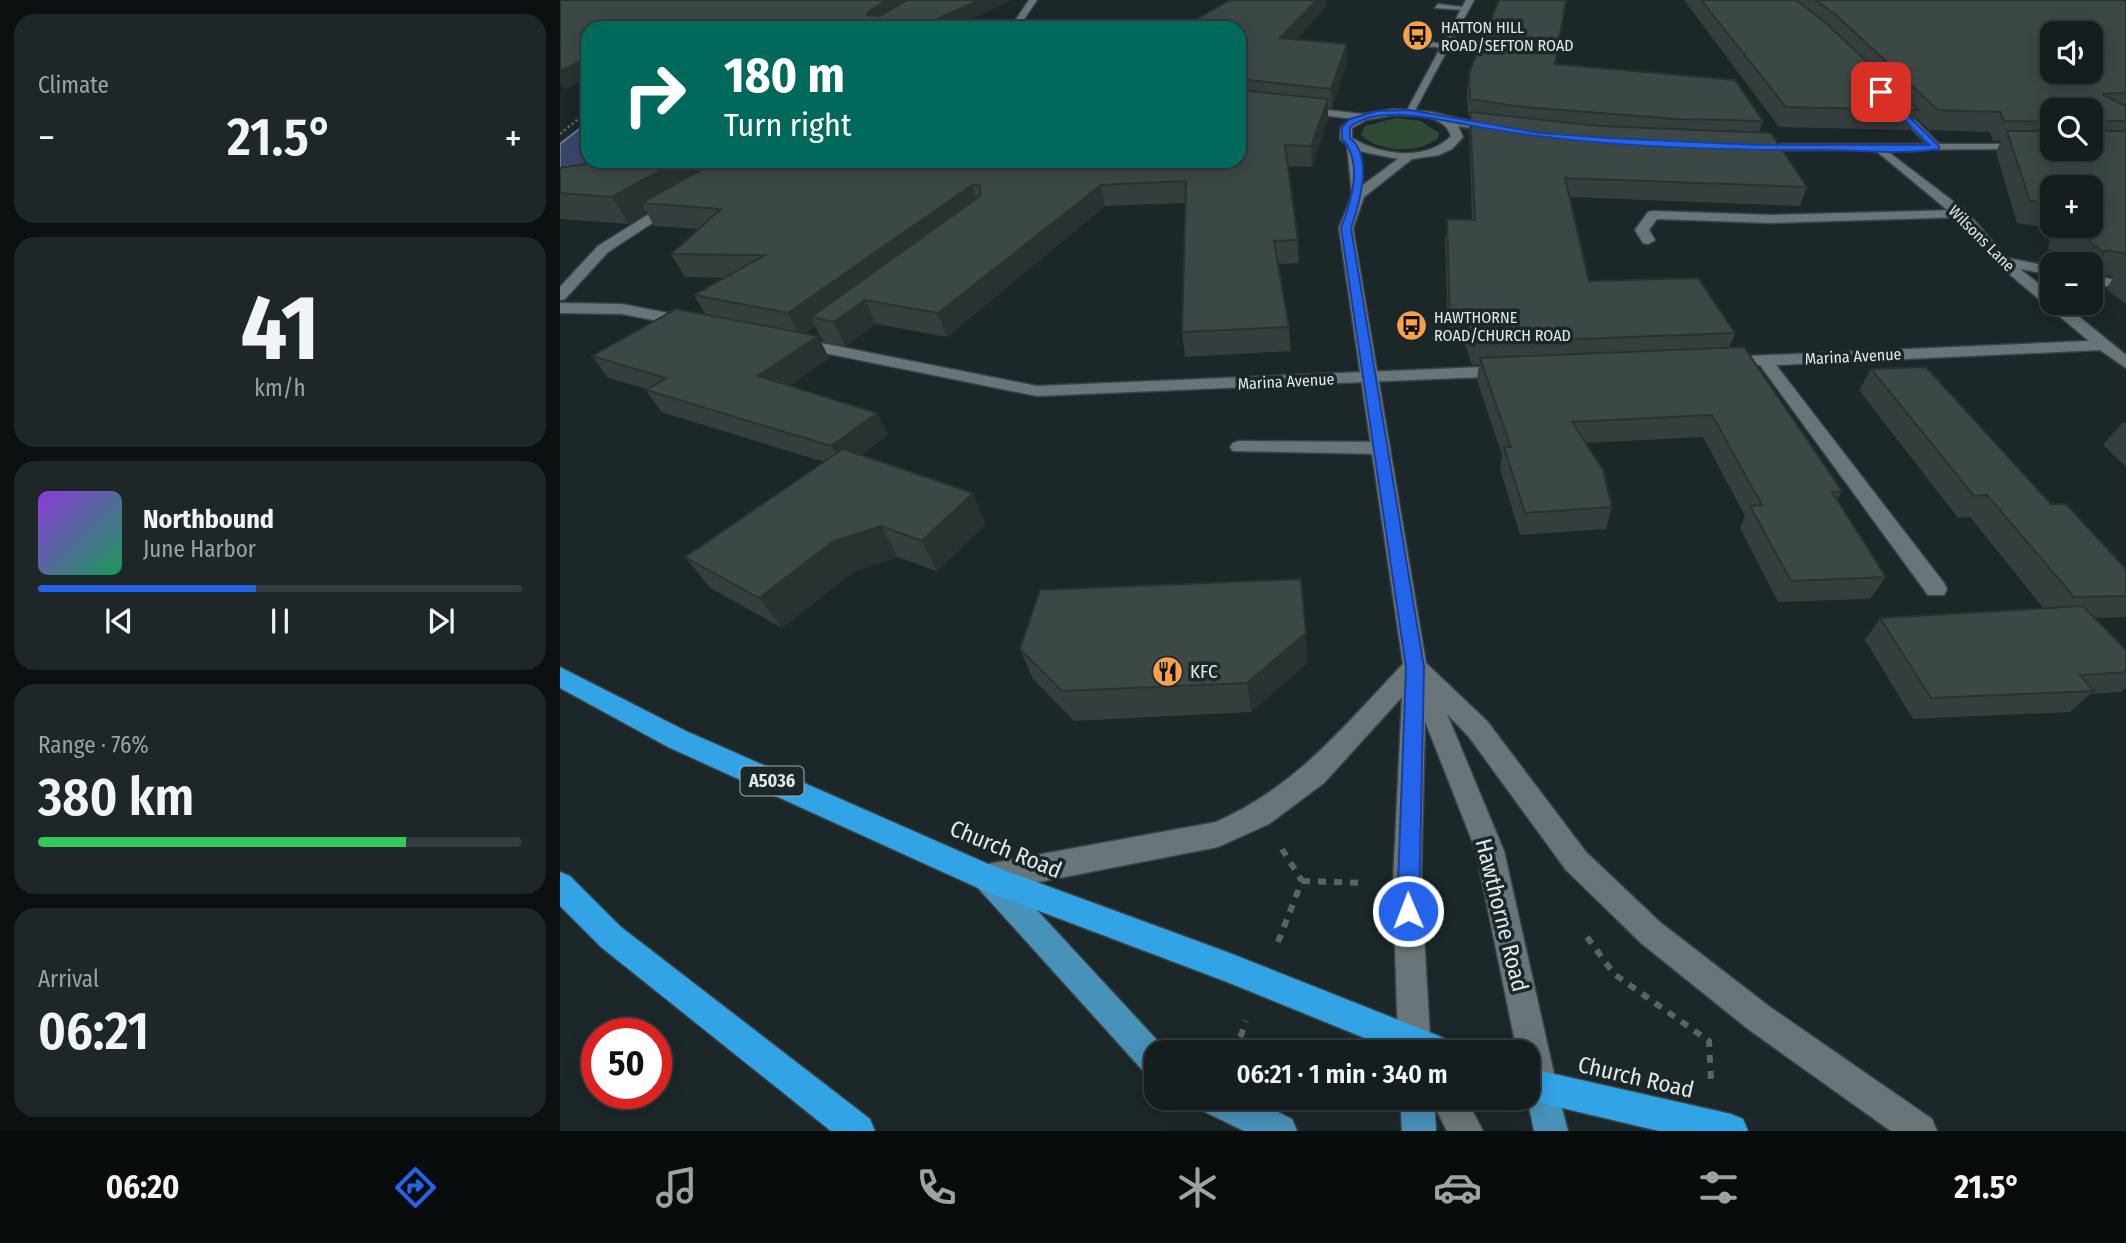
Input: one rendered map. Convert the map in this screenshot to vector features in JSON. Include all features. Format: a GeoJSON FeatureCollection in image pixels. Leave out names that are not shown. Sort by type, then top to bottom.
{"type":"FeatureCollection","features":[{"type":"Feature","properties":{"kind":"highway","name":"Church Road"},"geometry":{"type":"LineString","coordinates":[[560,677],[677,739],[988,878],[1238,971],[1401,1040]]}},
{"type":"Feature","properties":{"kind":"highway"},"geometry":{"type":"LineString","coordinates":[[560,886],[611,937],[858,1131]]}},
{"type":"Feature","properties":{"kind":"highway","name":"Church Road"},"geometry":{"type":"LineString","coordinates":[[1540,1087],[1731,1131]]}},
{"type":"Feature","properties":{"kind":"main road"},"geometry":{"type":"LineString","coordinates":[[988,878],[1144,1049]]}},
{"type":"Feature","properties":{"kind":"main road","name":"Hawthorne Road"},"geometry":{"type":"LineString","coordinates":[[1540,1100],[1551,1131]]}},
{"type":"Feature","properties":{"kind":"main road"},"geometry":{"type":"LineString","coordinates":[[1237,1110],[1280,1131]]}},
{"type":"Feature","properties":{"kind":"main road"},"geometry":{"type":"LineString","coordinates":[[1418,1110],[1419,1131]]}},
{"type":"Feature","properties":{"kind":"street"},"geometry":{"type":"LineString","coordinates":[[1019,21],[1033,0]]}},
{"type":"Feature","properties":{"kind":"street"},"geometry":{"type":"LineString","coordinates":[[1438,6],[1468,4]]}},
{"type":"Feature","properties":{"kind":"street"},"geometry":{"type":"LineString","coordinates":[[1409,112],[1468,4]]}},
{"type":"Feature","properties":{"kind":"street"},"geometry":{"type":"LineString","coordinates":[[1415,43],[1445,45]]}},
{"type":"Feature","properties":{"kind":"street"},"geometry":{"type":"LineString","coordinates":[[1881,92],[1936,148]]}},
{"type":"Feature","properties":{"kind":"street"},"geometry":{"type":"LineString","coordinates":[[1280,108],[1363,117],[1409,112],[1507,135],[1409,156],[1377,153],[1353,145]]}},
{"type":"Feature","properties":{"kind":"street","name":"Hawthorne Road"},"geometry":{"type":"LineString","coordinates":[[1363,117],[1346,127],[1346,139],[1353,145],[1358,195],[1346,228],[1415,667],[1407,884],[1421,1040]]}},
{"type":"Feature","properties":{"kind":"street"},"geometry":{"type":"LineString","coordinates":[[1444,121],[1465,142]]}},
{"type":"Feature","properties":{"kind":"street"},"geometry":{"type":"LineString","coordinates":[[1745,146],[2040,147]]}},
{"type":"Feature","properties":{"kind":"street","name":"Wilsons Lane"},"geometry":{"type":"LineString","coordinates":[[1879,148],[1961,214],[2001,260],[2040,292]]}},
{"type":"Feature","properties":{"kind":"street"},"geometry":{"type":"LineString","coordinates":[[1358,195],[1409,156]]}},
{"type":"Feature","properties":{"kind":"street"},"geometry":{"type":"LineString","coordinates":[[560,296],[603,249],[686,197]]}},
{"type":"Feature","properties":{"kind":"street"},"geometry":{"type":"LineString","coordinates":[[1648,240],[1642,230],[1653,215],[1772,219],[1961,214]]}},
{"type":"Feature","properties":{"kind":"street"},"geometry":{"type":"LineString","coordinates":[[2001,260],[2040,268]]}},
{"type":"Feature","properties":{"kind":"street"},"geometry":{"type":"LineString","coordinates":[[2103,281],[2126,286]]}},
{"type":"Feature","properties":{"kind":"street"},"geometry":{"type":"LineString","coordinates":[[560,308],[622,309],[700,324]]}},
{"type":"Feature","properties":{"kind":"street","name":"Wilsons Lane"},"geometry":{"type":"LineString","coordinates":[[2068,315],[2126,363]]}},
{"type":"Feature","properties":{"kind":"street"},"geometry":{"type":"LineString","coordinates":[[804,345],[826,328]]}},
{"type":"Feature","properties":{"kind":"street","name":"Marina Avenue"},"geometry":{"type":"LineString","coordinates":[[778,340],[1037,391],[1520,370]]}},
{"type":"Feature","properties":{"kind":"street","name":"Marina Avenue"},"geometry":{"type":"LineString","coordinates":[[1710,363],[2104,345]]}},
{"type":"Feature","properties":{"kind":"street"},"geometry":{"type":"LineString","coordinates":[[1764,360],[1936,589]]}},
{"type":"Feature","properties":{"kind":"street"},"geometry":{"type":"LineString","coordinates":[[1238,447],[1381,448]]}},
{"type":"Feature","properties":{"kind":"street"},"geometry":{"type":"LineString","coordinates":[[988,878],[1218,834],[1260,815],[1315,775],[1415,667],[1478,729],[1576,861],[1651,933],[1759,1017],[1920,1131]]}},
{"type":"Feature","properties":{"kind":"street","name":"Hawthorne Road"},"geometry":{"type":"LineString","coordinates":[[1415,667],[1490,851],[1526,1040]]}},
{"type":"Feature","properties":{"kind":"street"},"geometry":{"type":"LineString","coordinates":[[1454,1110],[1466,1131]]}},
{"type":"Feature","properties":{"kind":"path"},"geometry":{"type":"LineString","coordinates":[[560,134],[581,117]]}},
{"type":"Feature","properties":{"kind":"green space"},"geometry":{"type":"Polygon","coordinates":[[[1396,118],[1421,121],[1439,133],[1438,138],[1420,147],[1399,149],[1378,145],[1361,135],[1365,126],[1396,118]]]}},
{"type":"Feature","properties":{"kind":"water"},"geometry":{"type":"Polygon","coordinates":[[[581,128],[581,168],[596,168],[560,203],[560,144],[581,128]]]}},
{"type":"Feature","properties":{"kind":"building"},"geometry":{"type":"Polygon","coordinates":[[[560,0],[887,0],[867,15],[880,16],[907,0],[979,0],[932,21],[581,21],[581,61],[560,71],[560,0]]]}},
{"type":"Feature","properties":{"kind":"building"},"geometry":{"type":"Polygon","coordinates":[[[1230,0],[1317,0],[1280,38],[1347,44],[1331,89],[1246,80],[1246,21],[1193,21],[1230,0]]]}},
{"type":"Feature","properties":{"kind":"building"},"geometry":{"type":"Polygon","coordinates":[[[1499,0],[1566,0],[1555,64],[1735,80],[1763,121],[1677,119],[1523,107],[1470,99],[1469,73],[1499,0]]]}},
{"type":"Feature","properties":{"kind":"building"},"geometry":{"type":"Polygon","coordinates":[[[1701,0],[1796,0],[1826,23],[1918,110],[1786,107],[1701,0]]]}},
{"type":"Feature","properties":{"kind":"building"},"geometry":{"type":"Polygon","coordinates":[[[1815,0],[2126,0],[2126,93],[2102,94],[2126,106],[2126,121],[2103,121],[2103,98],[2040,98],[2040,122],[2004,121],[2000,112],[1938,110],[1836,15],[1815,0]]]}},
{"type":"Feature","properties":{"kind":"building"},"geometry":{"type":"Polygon","coordinates":[[[1246,91],[1328,99],[1311,146],[1285,145],[1298,240],[1274,241],[1289,327],[1182,332],[1186,181],[1101,185],[938,313],[865,300],[834,322],[811,317],[980,196],[980,186],[972,185],[788,313],[694,295],[765,255],[671,254],[721,209],[641,203],[704,168],[1246,168],[1246,91]]]}},
{"type":"Feature","properties":{"kind":"building"},"geometry":{"type":"Polygon","coordinates":[[[1470,112],[1600,126],[1771,133],[1807,187],[1565,178],[1589,281],[1698,278],[1735,333],[1475,343],[1467,323],[1450,323],[1447,219],[1475,220],[1470,112]]]}},
{"type":"Feature","properties":{"kind":"building"},"geometry":{"type":"Polygon","coordinates":[[[2007,131],[2040,131],[2040,161],[2103,161],[2103,131],[2126,131],[2126,254],[2107,250],[2104,252],[2090,242],[2091,238],[2103,238],[2103,175],[2040,175],[2040,202],[2030,201],[2007,131]]]}},
{"type":"Feature","properties":{"kind":"building"},"geometry":{"type":"Polygon","coordinates":[[[581,165],[581,168],[665,168],[612,197],[560,193],[560,168],[581,165]]]}},
{"type":"Feature","properties":{"kind":"building"},"geometry":{"type":"Polygon","coordinates":[[[676,309],[818,336],[758,376],[877,413],[831,446],[646,390],[666,378],[592,356],[676,309]]]}},
{"type":"Feature","properties":{"kind":"building"},"geometry":{"type":"Polygon","coordinates":[[[1744,347],[1842,491],[1832,492],[1886,577],[1791,581],[1750,506],[1762,505],[1712,415],[1572,422],[1603,470],[1612,507],[1525,513],[1504,447],[1511,447],[1480,358],[1744,347]]]}},
{"type":"Feature","properties":{"kind":"building"},"geometry":{"type":"Polygon","coordinates":[[[1926,367],[2051,504],[2066,504],[2126,569],[2126,596],[2074,597],[1987,495],[1974,496],[1871,369],[1926,367]]]}},
{"type":"Feature","properties":{"kind":"building"},"geometry":{"type":"Polygon","coordinates":[[[843,449],[973,493],[922,541],[881,526],[834,541],[759,598],[685,557],[843,449]]]}},
{"type":"Feature","properties":{"kind":"building","name":"KFC"},"geometry":{"type":"Polygon","coordinates":[[[1301,579],[1306,633],[1247,683],[1062,691],[1020,649],[1040,590],[1301,579]]]}},
{"type":"Feature","properties":{"kind":"building"},"geometry":{"type":"Polygon","coordinates":[[[2083,606],[2126,650],[2126,672],[2080,675],[2094,691],[1931,698],[1880,618],[2083,606]]]}},
{"type":"Feature","properties":{"kind":"place","name":"HATTON HILL ROAD/SEFTON ROAD"},"geometry":{"type":"Point","coordinates":[1418,36]}},
{"type":"Feature","properties":{"kind":"place","name":"HAWTHORNE ROAD/CHURCH ROAD"},"geometry":{"type":"Point","coordinates":[1411,326]}},
{"type":"Feature","properties":{"kind":"place","name":"KFC"},"geometry":{"type":"Point","coordinates":[1167,671]}},
{"type":"Feature","properties":{"kind":"route"},"geometry":{"type":"LineString","coordinates":[[1408,911],[1415,667],[1346,228],[1358,195],[1356,160],[1353,145],[1344,133],[1346,127],[1353,121],[1377,113],[1409,112],[1444,121],[1540,135],[1608,140],[1759,147],[1936,148],[1881,92]]}}]}
